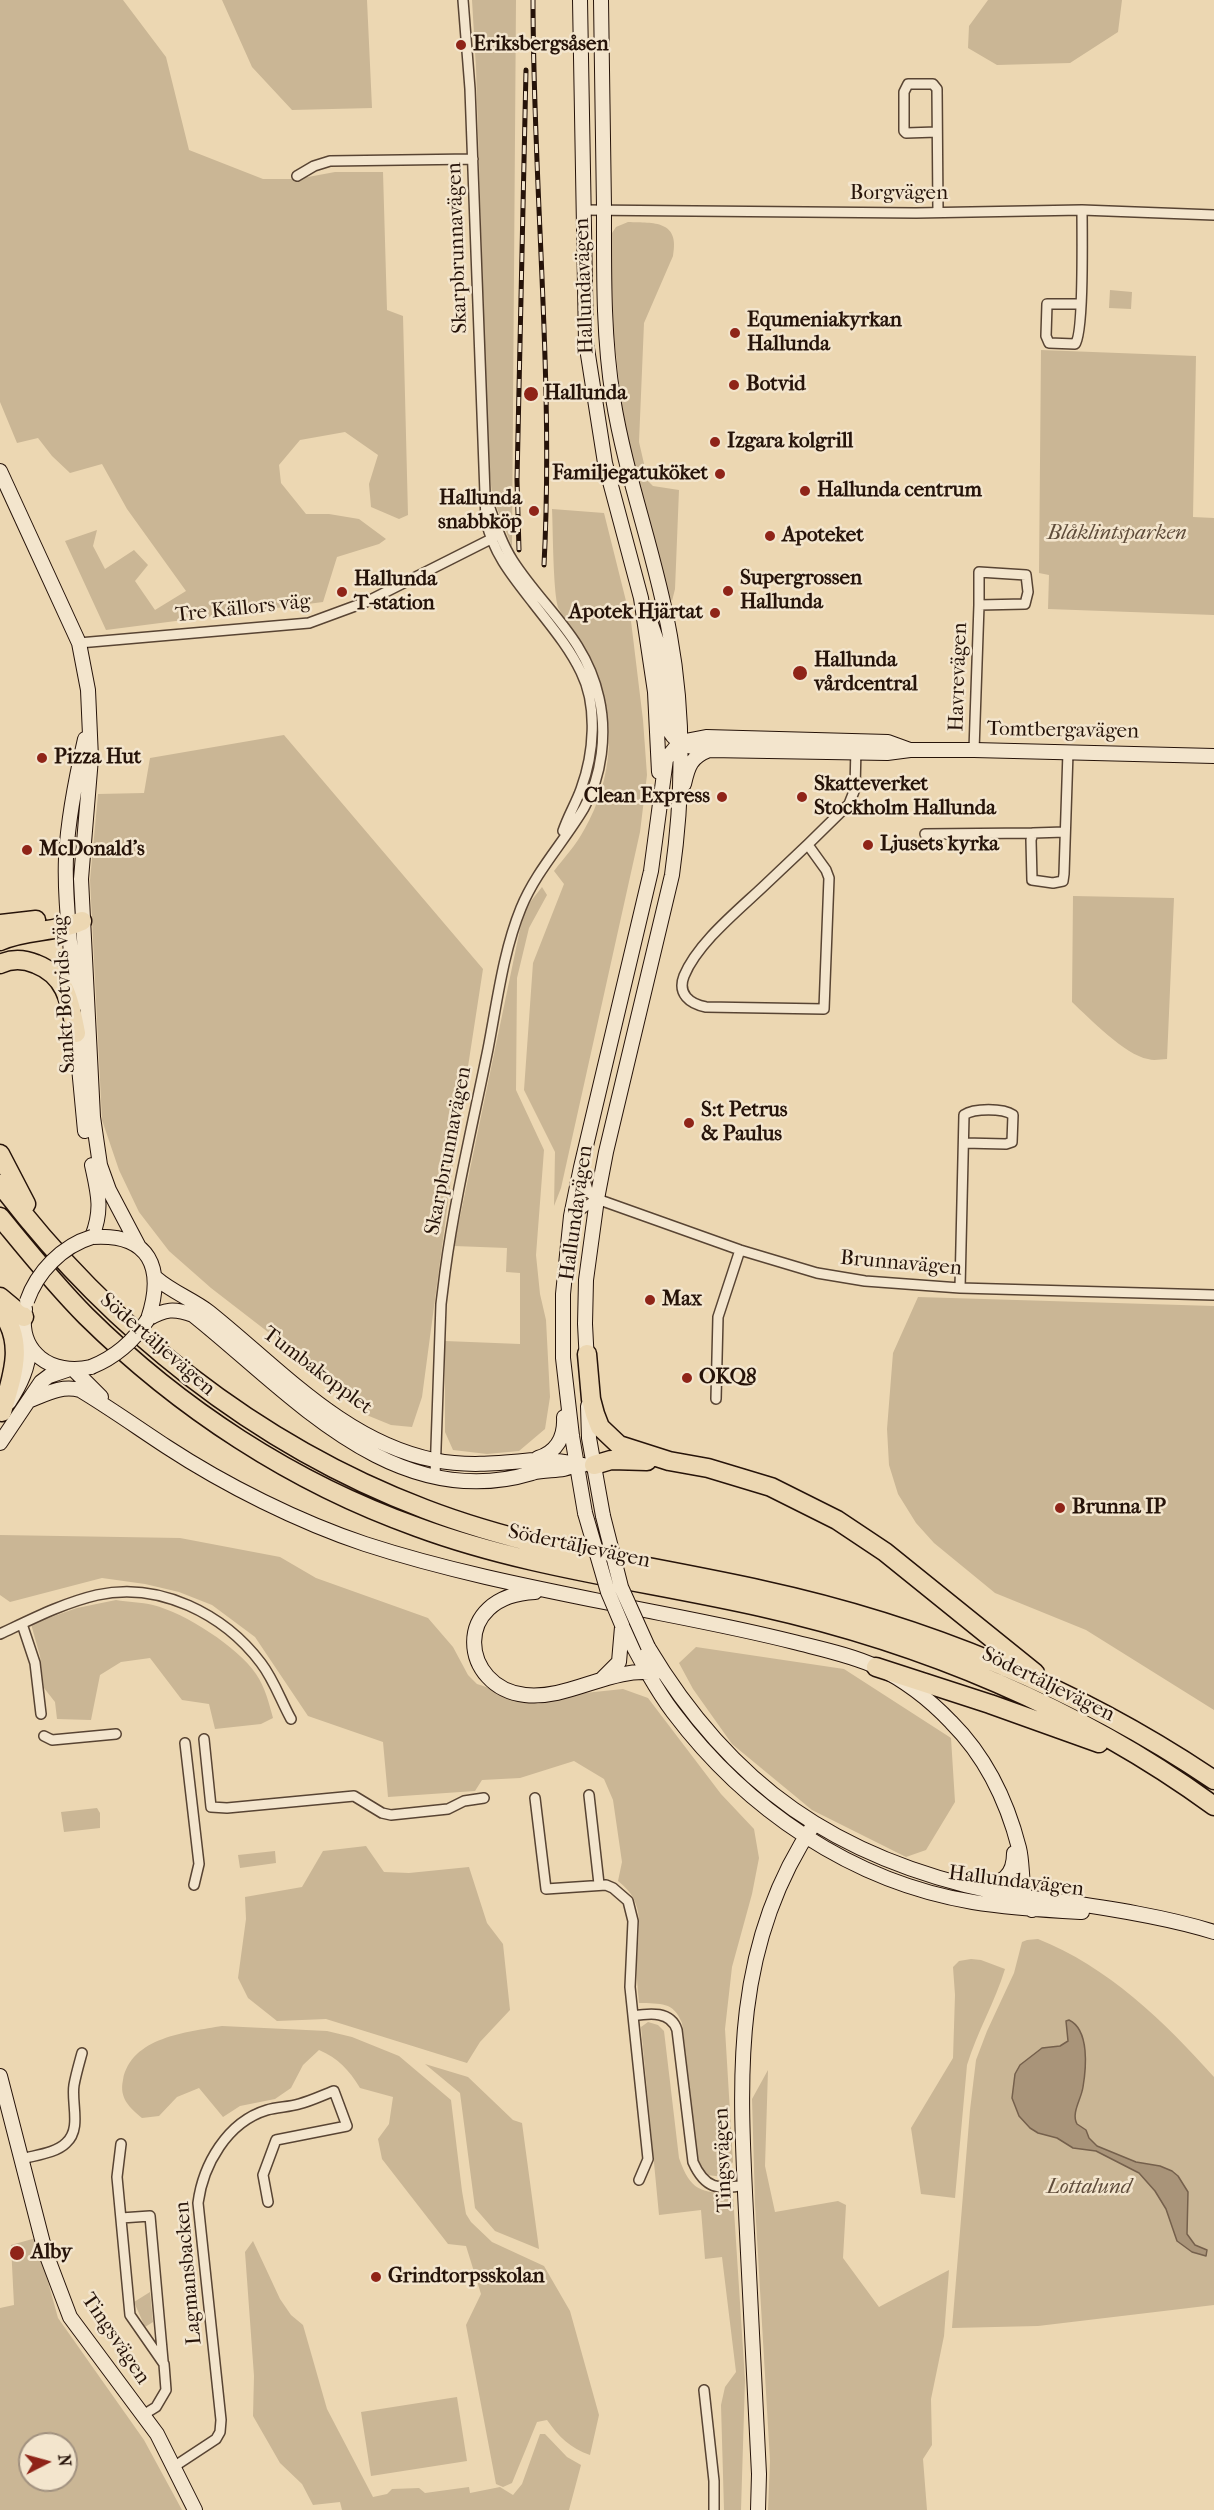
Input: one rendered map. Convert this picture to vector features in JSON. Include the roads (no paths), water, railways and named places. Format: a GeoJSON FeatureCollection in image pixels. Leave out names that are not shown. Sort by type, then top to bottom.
{"type":"FeatureCollection","features":[{"type":"Feature","properties":{"kind":"highway"},"geometry":{"type":"LineString","coordinates":[[0,924],[73,921]]}},
{"type":"Feature","properties":{"kind":"highway"},"geometry":{"type":"LineString","coordinates":[[0,941],[73,921]]}},
{"type":"Feature","properties":{"kind":"highway"},"geometry":{"type":"LineString","coordinates":[[0,964],[9,960],[24,960],[51,971],[62,981],[69,997],[76,1033]]}},
{"type":"Feature","properties":{"kind":"highway"},"geometry":{"type":"LineString","coordinates":[[0,1154],[46,1240]]}},
{"type":"Feature","properties":{"kind":"highway"},"geometry":{"type":"LineString","coordinates":[[0,1184],[46,1240],[116,1314],[189,1376],[230,1406],[298,1449],[350,1476],[413,1504],[503,1535],[569,1552],[762,1590],[839,1608],[932,1638],[1052,1688]]}},
{"type":"Feature","properties":{"kind":"highway","name":"Södertäljevägen"},"geometry":{"type":"LineString","coordinates":[[0,1217],[87,1316],[151,1374],[216,1424],[289,1469],[343,1497],[416,1527],[483,1549],[561,1568],[760,1607],[835,1625],[926,1654],[1004,1685],[1077,1720],[1214,1806]]}},
{"type":"Feature","properties":{"kind":"highway"},"geometry":{"type":"LineString","coordinates":[[0,1297],[25,1309]]}},
{"type":"Feature","properties":{"kind":"highway"},"geometry":{"type":"LineString","coordinates":[[0,1310],[9,1323],[16,1343],[14,1366],[1,1413]]}},
{"type":"Feature","properties":{"kind":"highway"},"geometry":{"type":"LineString","coordinates":[[587,1354],[591,1399],[600,1427],[619,1445],[669,1461],[708,1468],[761,1484],[837,1520],[885,1552],[1052,1688]]}},
{"type":"Feature","properties":{"kind":"highway"},"geometry":{"type":"LineString","coordinates":[[585,1465],[611,1460],[669,1461]]}},
{"type":"Feature","properties":{"kind":"highway"},"geometry":{"type":"LineString","coordinates":[[876,1667],[990,1704],[1148,1763]]}},
{"type":"Feature","properties":{"kind":"highway","name":"Södertäljevägen"},"geometry":{"type":"LineString","coordinates":[[1052,1688],[1087,1704],[1214,1780]]}},
{"type":"Feature","properties":{"kind":"main road","name":"Hallundavägen"},"geometry":{"type":"LineString","coordinates":[[580,0],[583,297],[591,384],[605,463],[641,598],[661,653],[670,732],[680,742]]}},
{"type":"Feature","properties":{"kind":"main road","name":"Hallundavägen"},"geometry":{"type":"LineString","coordinates":[[601,0],[605,322],[614,399],[624,451],[670,633],[678,686],[680,742],[677,836],[672,874],[608,1140],[586,1280],[585,1330],[589,1438],[581,1493],[608,1592],[622,1625],[672,1710],[733,1779],[805,1838],[845,1860],[900,1882],[972,1902],[1029,1903],[1140,1916],[1214,1932]]}},
{"type":"Feature","properties":{"kind":"main road","name":"Sankt Botvids väg"},"geometry":{"type":"LineString","coordinates":[[0,471],[79,643],[88,690],[91,758],[73,921],[76,1033],[85,1128],[100,1199],[97,1224],[92,1237]]}},
{"type":"Feature","properties":{"kind":"main road","name":"Hallundavägen"},"geometry":{"type":"LineString","coordinates":[[641,598],[655,692],[660,798]]}},
{"type":"Feature","properties":{"kind":"main road"},"geometry":{"type":"LineString","coordinates":[[677,836],[687,769],[707,744],[686,726],[682,717],[678,686]]}},
{"type":"Feature","properties":{"kind":"main road","name":"Hallundavägen"},"geometry":{"type":"LineString","coordinates":[[680,742],[666,759],[649,882],[581,1167],[571,1216],[562,1294],[563,1361],[585,1465],[603,1516],[621,1587],[648,1647],[684,1704],[732,1758],[768,1790],[814,1824],[870,1853],[932,1876],[1029,1903]]}},
{"type":"Feature","properties":{"kind":"main road","name":"Tomtbergavägen"},"geometry":{"type":"LineString","coordinates":[[680,742],[856,747],[887,753],[910,750],[974,750],[1214,756]]}},
{"type":"Feature","properties":{"kind":"main road","name":"Sankt Botvids väg"},"geometry":{"type":"LineString","coordinates":[[73,921],[96,1143],[108,1190],[139,1247]]}},
{"type":"Feature","properties":{"kind":"main road"},"geometry":{"type":"LineString","coordinates":[[0,1443],[41,1382],[49,1376],[92,1367],[116,1355],[128,1345],[158,1305],[153,1267],[139,1247],[118,1237],[92,1237],[71,1247],[54,1259],[36,1282],[25,1309],[30,1346],[28,1365],[20,1384],[1,1413]]}},
{"type":"Feature","properties":{"kind":"main road","name":"Tumbakopplet"},"geometry":{"type":"LineString","coordinates":[[156,1278],[171,1290],[207,1311],[304,1391],[353,1426],[392,1449],[437,1461],[483,1464],[562,1460],[585,1465]]}},
{"type":"Feature","properties":{"kind":"main road","name":"Tumbakopplet"},"geometry":{"type":"LineString","coordinates":[[158,1305],[193,1315],[314,1417],[392,1464],[452,1480],[566,1478],[574,1483],[581,1493]]}},
{"type":"Feature","properties":{"kind":"main road"},"geometry":{"type":"LineString","coordinates":[[30,1346],[46,1362],[71,1370],[117,1413]]}},
{"type":"Feature","properties":{"kind":"main road"},"geometry":{"type":"LineString","coordinates":[[533,1460],[552,1451],[562,1434],[564,1425],[563,1361]]}},
{"type":"Feature","properties":{"kind":"main road"},"geometry":{"type":"LineString","coordinates":[[28,1401],[59,1389],[80,1390],[168,1448],[272,1505],[361,1542],[428,1564],[552,1592],[748,1631],[820,1648],[876,1667],[916,1692],[954,1724],[989,1771],[1012,1824],[1020,1850],[1029,1903]]}},
{"type":"Feature","properties":{"kind":"main road","name":"Tumbakopplet"},"geometry":{"type":"LineString","coordinates":[[517,1478],[535,1472],[585,1465]]}},
{"type":"Feature","properties":{"kind":"main road"},"geometry":{"type":"LineString","coordinates":[[552,1592],[506,1596],[493,1603],[477,1624],[475,1650],[478,1663],[489,1677],[503,1688],[525,1695],[554,1693],[600,1680],[648,1672],[670,1682]]}},
{"type":"Feature","properties":{"kind":"main road"},"geometry":{"type":"LineString","coordinates":[[600,1680],[619,1662],[622,1625]]}},
{"type":"Feature","properties":{"kind":"main road","name":"Tingsvägen"},"geometry":{"type":"LineString","coordinates":[[759,2510],[745,2186],[742,2052],[748,1995],[766,1917],[814,1824]]}},
{"type":"Feature","properties":{"kind":"main road"},"geometry":{"type":"LineString","coordinates":[[964,1884],[993,1884],[1010,1875],[1014,1861],[1012,1824]]}},
{"type":"Feature","properties":{"kind":"main road","name":"Tingsvägen"},"geometry":{"type":"LineString","coordinates":[[0,2076],[52,2271],[70,2316],[143,2415],[175,2466],[195,2510]]}},
{"type":"Feature","properties":{"kind":"street","name":"Skarpbrunnavägen"},"geometry":{"type":"LineString","coordinates":[[464,0],[473,159],[486,522],[490,539],[503,565],[571,653],[582,674],[589,697],[591,745],[587,768],[556,847]]}},
{"type":"Feature","properties":{"kind":"street"},"geometry":{"type":"LineString","coordinates":[[937,132],[906,133],[904,131],[904,92],[908,84],[933,84],[937,89],[938,212]]}},
{"type":"Feature","properties":{"kind":"street"},"geometry":{"type":"LineString","coordinates":[[297,176],[314,166],[330,161],[473,159]]}},
{"type":"Feature","properties":{"kind":"street","name":"Borgvägen"},"geometry":{"type":"LineString","coordinates":[[583,210],[938,212],[1082,210],[1214,215]]}},
{"type":"Feature","properties":{"kind":"street"},"geometry":{"type":"LineString","coordinates":[[1080,304],[1047,304],[1046,336],[1049,343],[1075,344],[1078,341],[1080,304],[1082,210]]}},
{"type":"Feature","properties":{"kind":"street","name":"Skarpbrunnavägen"},"geometry":{"type":"LineString","coordinates":[[435,1476],[441,1304],[450,1237],[506,962],[521,908],[593,789],[602,742],[599,699],[594,680],[577,642],[522,573],[500,535],[485,494]]}},
{"type":"Feature","properties":{"kind":"street","name":"Tre Källors väg"},"geometry":{"type":"LineString","coordinates":[[79,643],[309,623],[366,602],[500,535]]}},
{"type":"Feature","properties":{"kind":"street","name":"Havrevägen"},"geometry":{"type":"LineString","coordinates":[[974,750],[980,572],[1026,575],[1028,592],[1025,604],[979,605]]}},
{"type":"Feature","properties":{"kind":"street"},"geometry":{"type":"LineString","coordinates":[[808,845],[829,878],[824,1009],[706,1007],[693,1005],[685,999],[682,988],[684,977],[707,942],[849,804],[855,789],[856,747]]}},
{"type":"Feature","properties":{"kind":"street"},"geometry":{"type":"LineString","coordinates":[[1033,833],[1031,840],[1032,880],[1053,883],[1063,881],[1068,752]]}},
{"type":"Feature","properties":{"kind":"street"},"geometry":{"type":"LineString","coordinates":[[925,834],[1065,832]]}},
{"type":"Feature","properties":{"kind":"street"},"geometry":{"type":"LineString","coordinates":[[960,1288],[964,1115],[969,1111],[1007,1111],[1013,1115],[1012,1142],[1006,1144],[964,1143]]}},
{"type":"Feature","properties":{"kind":"street"},"geometry":{"type":"LineString","coordinates":[[571,1216],[597,1199],[586,1186],[581,1167]]}},
{"type":"Feature","properties":{"kind":"street","name":"Brunnavägen"},"geometry":{"type":"LineString","coordinates":[[597,1199],[740,1250],[817,1273],[865,1281],[960,1288],[1214,1295]]}},
{"type":"Feature","properties":{"kind":"street"},"geometry":{"type":"LineString","coordinates":[[716,1399],[718,1317],[740,1250]]}},
{"type":"Feature","properties":{"kind":"street"},"geometry":{"type":"LineString","coordinates":[[0,1634],[66,1604],[100,1594],[129,1592],[152,1594],[174,1600],[219,1620],[236,1635],[262,1664],[291,1719]]}},
{"type":"Feature","properties":{"kind":"street"},"geometry":{"type":"LineString","coordinates":[[22,1624],[33,1655],[41,1714]]}},
{"type":"Feature","properties":{"kind":"street"},"geometry":{"type":"LineString","coordinates":[[44,1736],[52,1740],[116,1734]]}},
{"type":"Feature","properties":{"kind":"street"},"geometry":{"type":"LineString","coordinates":[[204,1739],[211,1808],[354,1797],[382,1813],[391,1815],[448,1809],[464,1801],[484,1798]]}},
{"type":"Feature","properties":{"kind":"street"},"geometry":{"type":"LineString","coordinates":[[185,1743],[199,1864],[194,1885]]}},
{"type":"Feature","properties":{"kind":"street"},"geometry":{"type":"LineString","coordinates":[[589,1795],[599,1884]]}},
{"type":"Feature","properties":{"kind":"street"},"geometry":{"type":"LineString","coordinates":[[535,1798],[546,1889],[599,1884],[613,1888],[632,1908],[630,1986],[648,2159],[639,2180]]}},
{"type":"Feature","properties":{"kind":"street"},"geometry":{"type":"LineString","coordinates":[[633,2016],[652,2013],[675,2023],[693,2162],[700,2178],[714,2187],[745,2186]]}},
{"type":"Feature","properties":{"kind":"street"},"geometry":{"type":"LineString","coordinates":[[22,2159],[57,2149],[71,2136],[75,2124],[73,2087],[82,2054]]}},
{"type":"Feature","properties":{"kind":"street","name":"Lagmansbacken"},"geometry":{"type":"LineString","coordinates":[[175,2466],[216,2439],[220,2432],[221,2420],[198,2203],[200,2188],[210,2160],[224,2141],[244,2122],[265,2110],[298,2104],[334,2091],[347,2126],[276,2140],[263,2175],[268,2202]]}},
{"type":"Feature","properties":{"kind":"street"},"geometry":{"type":"LineString","coordinates":[[121,2144],[117,2177],[130,2315],[164,2364]]}},
{"type":"Feature","properties":{"kind":"street"},"geometry":{"type":"LineString","coordinates":[[121,2218],[150,2216],[166,2390],[156,2407],[143,2415]]}},
{"type":"Feature","properties":{"kind":"street"},"geometry":{"type":"LineString","coordinates":[[704,2390],[714,2481],[714,2510]]}},
{"type":"Feature","properties":{"kind":"railway"},"geometry":{"type":"LineString","coordinates":[[533,0],[545,353],[544,565]]}},
{"type":"Feature","properties":{"kind":"railway"},"geometry":{"type":"LineString","coordinates":[[519,550],[517,480],[526,70]]}},
{"type":"Feature","properties":{"kind":"place","name":"Eriksbergsåsen"},"geometry":{"type":"Point","coordinates":[461,45]}},
{"type":"Feature","properties":{"kind":"place","name":"Equmeniakyrkan Hallunda"},"geometry":{"type":"Point","coordinates":[735,333]}},
{"type":"Feature","properties":{"kind":"place","name":"Botvid"},"geometry":{"type":"Point","coordinates":[734,385]}},
{"type":"Feature","properties":{"kind":"place","name":"Hallunda"},"geometry":{"type":"Point","coordinates":[531,394]}},
{"type":"Feature","properties":{"kind":"place","name":"Izgara kolgrill"},"geometry":{"type":"Point","coordinates":[715,442]}},
{"type":"Feature","properties":{"kind":"place","name":"Familjegatuköket"},"geometry":{"type":"Point","coordinates":[720,474]}},
{"type":"Feature","properties":{"kind":"place","name":"Hallunda centrum"},"geometry":{"type":"Point","coordinates":[805,491]}},
{"type":"Feature","properties":{"kind":"place","name":"Hallunda snabbköp"},"geometry":{"type":"Point","coordinates":[534,511]}},
{"type":"Feature","properties":{"kind":"place","name":"Apoteket"},"geometry":{"type":"Point","coordinates":[770,536]}},
{"type":"Feature","properties":{"kind":"place","name":"Supergrossen Hallunda"},"geometry":{"type":"Point","coordinates":[728,591]}},
{"type":"Feature","properties":{"kind":"place","name":"Hallunda T-station"},"geometry":{"type":"Point","coordinates":[342,592]}},
{"type":"Feature","properties":{"kind":"place","name":"Apotek Hjärtat"},"geometry":{"type":"Point","coordinates":[715,613]}},
{"type":"Feature","properties":{"kind":"place","name":"Hallunda vårdcentral"},"geometry":{"type":"Point","coordinates":[800,673]}},
{"type":"Feature","properties":{"kind":"place","name":"Pizza Hut"},"geometry":{"type":"Point","coordinates":[42,758]}},
{"type":"Feature","properties":{"kind":"place","name":"Clean Express"},"geometry":{"type":"Point","coordinates":[722,797]}},
{"type":"Feature","properties":{"kind":"place","name":"Skatteverket Stockholm Hallunda"},"geometry":{"type":"Point","coordinates":[802,797]}},
{"type":"Feature","properties":{"kind":"place","name":"Ljusets kyrka"},"geometry":{"type":"Point","coordinates":[868,845]}},
{"type":"Feature","properties":{"kind":"place","name":"McDonald's"},"geometry":{"type":"Point","coordinates":[27,850]}},
{"type":"Feature","properties":{"kind":"place","name":"S:t Petrus & Paulus"},"geometry":{"type":"Point","coordinates":[689,1123]}},
{"type":"Feature","properties":{"kind":"place","name":"Max"},"geometry":{"type":"Point","coordinates":[650,1300]}},
{"type":"Feature","properties":{"kind":"place","name":"OKQ8"},"geometry":{"type":"Point","coordinates":[687,1378]}},
{"type":"Feature","properties":{"kind":"place","name":"Brunna IP"},"geometry":{"type":"Point","coordinates":[1060,1508]}},
{"type":"Feature","properties":{"kind":"place","name":"Alby"},"geometry":{"type":"Point","coordinates":[17,2253]}},
{"type":"Feature","properties":{"kind":"place","name":"Grindtorpsskolan"},"geometry":{"type":"Point","coordinates":[376,2277]}},
{"type":"Feature","properties":{"kind":"park label","name":"Blåklintsparken"},"geometry":{"type":"Point","coordinates":[1117,534]}},
{"type":"Feature","properties":{"kind":"park label","name":"Lottalund"},"geometry":{"type":"Point","coordinates":[1089,2188]}}]}
